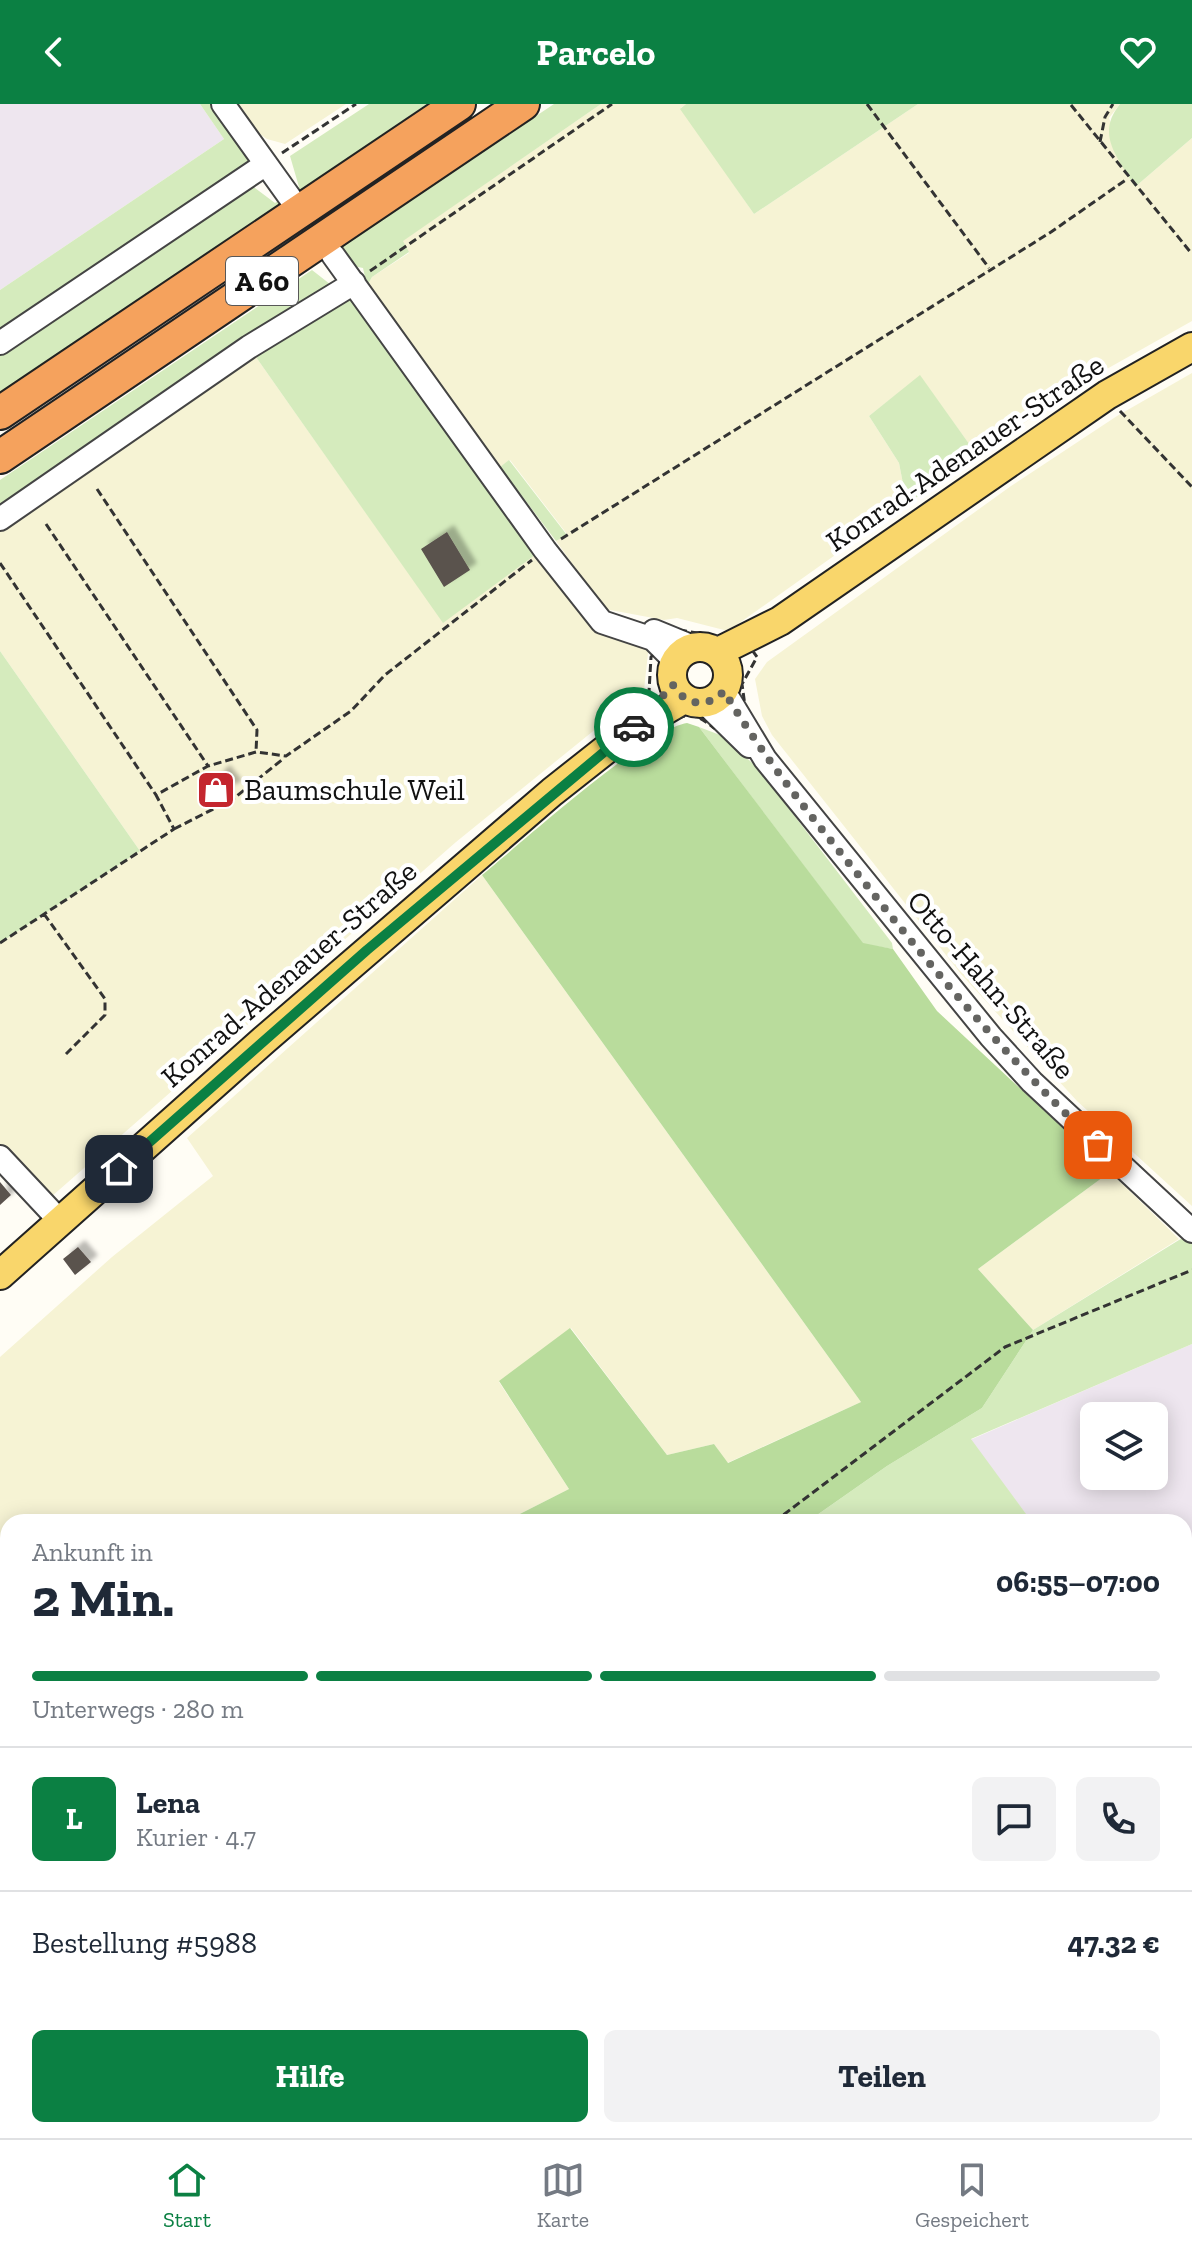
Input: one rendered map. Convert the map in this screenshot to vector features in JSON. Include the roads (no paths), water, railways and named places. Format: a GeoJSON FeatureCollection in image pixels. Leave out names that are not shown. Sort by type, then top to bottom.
{"type":"FeatureCollection","features":[{"type":"Feature","properties":{"kind":"highway","name":"A 60"},"geometry":{"type":"LineString","coordinates":[[0,413],[459,104]]}},
{"type":"Feature","properties":{"kind":"highway","name":"A 60"},"geometry":{"type":"LineString","coordinates":[[0,457],[523,104]]}},
{"type":"Feature","properties":{"kind":"main road","name":"Konrad-Adenauer-Straße"},"geometry":{"type":"LineString","coordinates":[[0,1275],[367,950],[552,792],[696,679],[1107,395],[1192,347]]}},
{"type":"Feature","properties":{"kind":"street"},"geometry":{"type":"LineString","coordinates":[[223,104],[291,199]]}},
{"type":"Feature","properties":{"kind":"street"},"geometry":{"type":"LineString","coordinates":[[0,343],[266,164]]}},
{"type":"Feature","properties":{"kind":"street"},"geometry":{"type":"LineString","coordinates":[[333,255],[545,550],[602,622],[625,630],[660,632],[696,679]]}},
{"type":"Feature","properties":{"kind":"street"},"geometry":{"type":"LineString","coordinates":[[0,519],[249,347],[354,283]]}},
{"type":"Feature","properties":{"kind":"street","name":"Otto-Hahn-Straße"},"geometry":{"type":"LineString","coordinates":[[696,679],[991,1037],[1032,1082],[1192,1231]]}},
{"type":"Feature","properties":{"kind":"street"},"geometry":{"type":"LineString","coordinates":[[0,1157],[60,1221]]}},
{"type":"Feature","properties":{"kind":"place","name":"Baumschule Weil"},"geometry":{"type":"Point","coordinates":[216,790]}}]}
